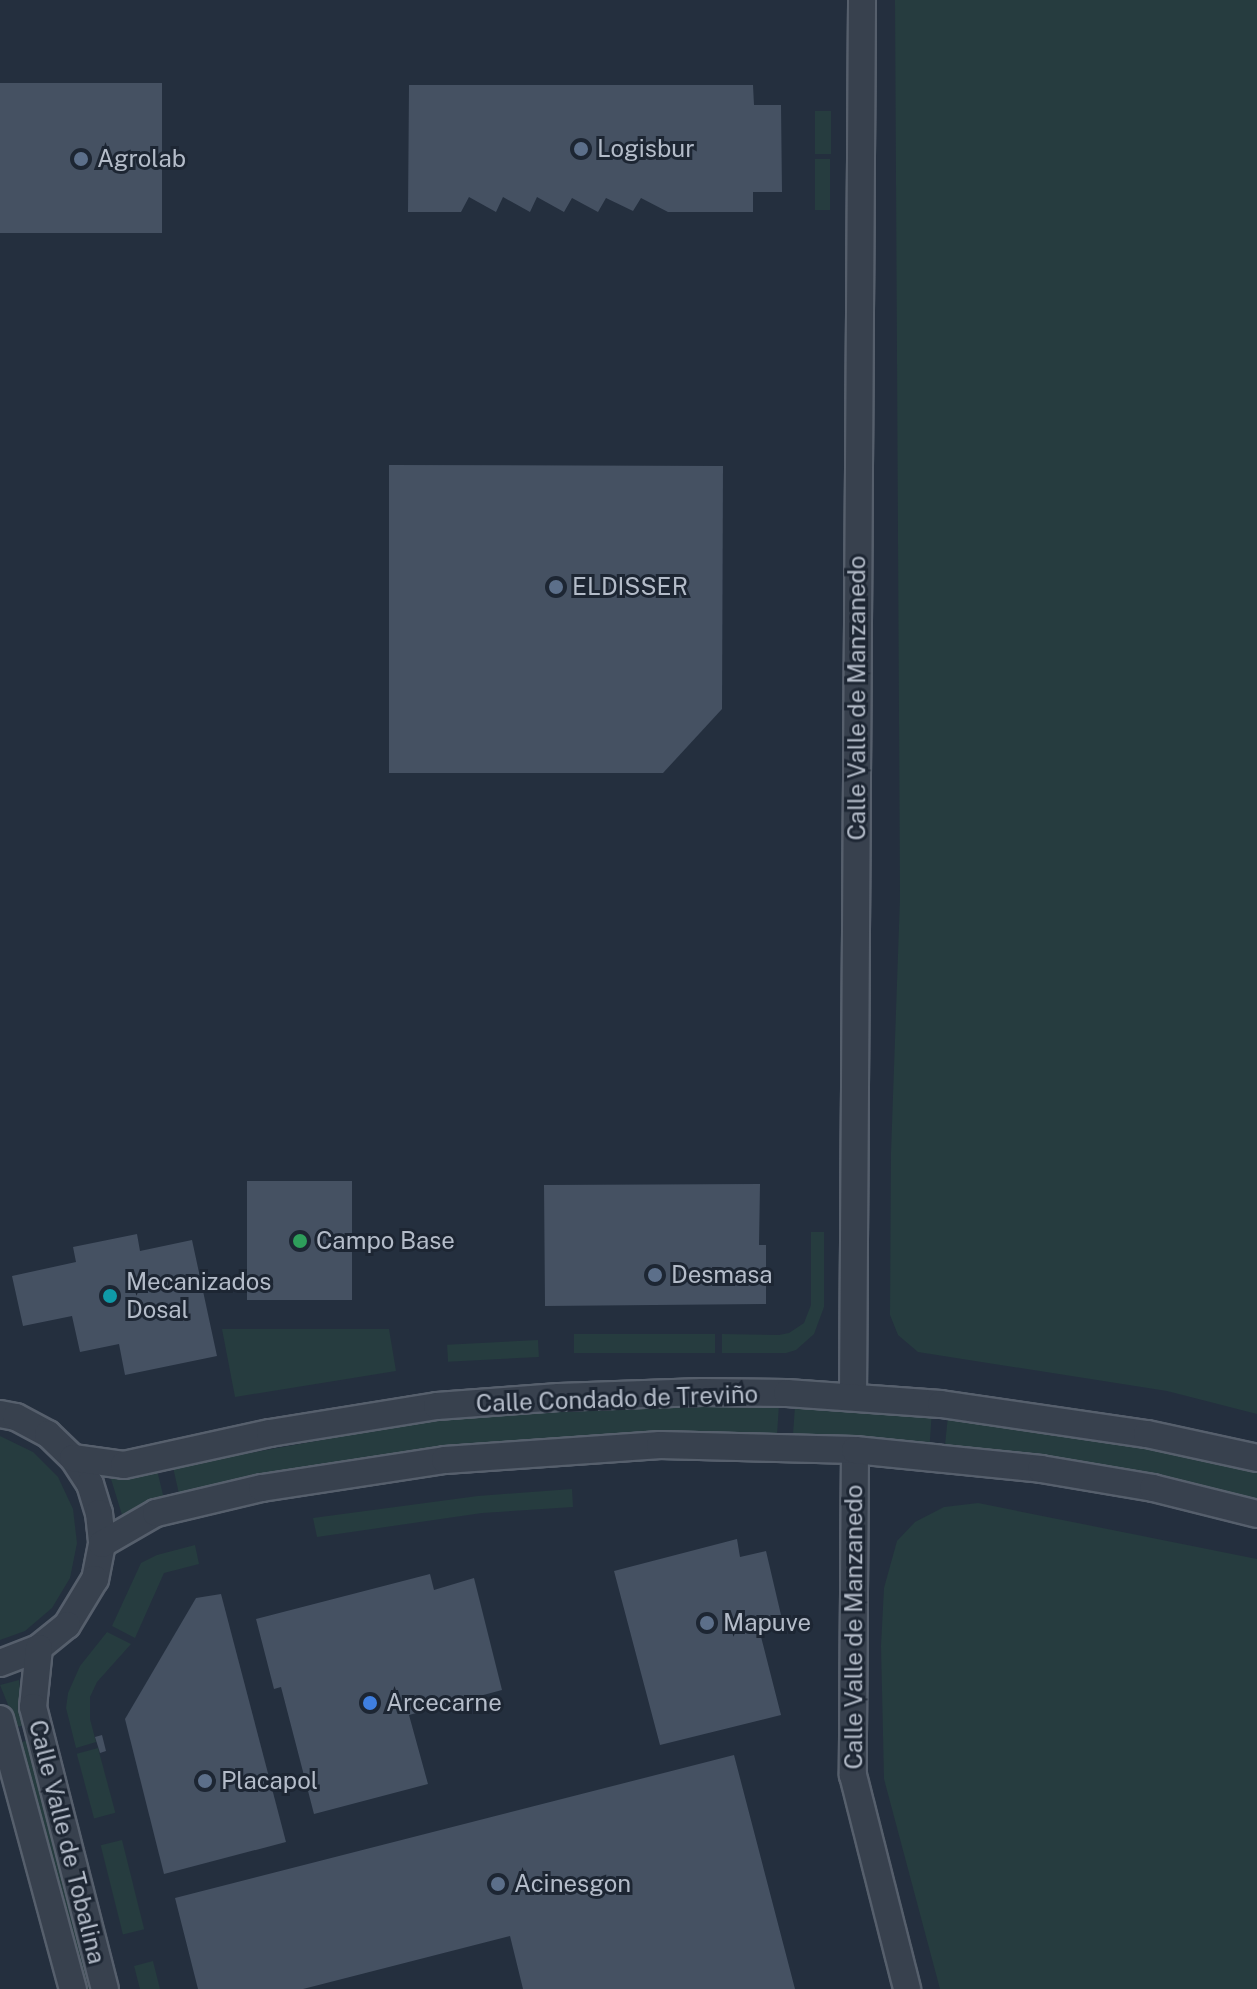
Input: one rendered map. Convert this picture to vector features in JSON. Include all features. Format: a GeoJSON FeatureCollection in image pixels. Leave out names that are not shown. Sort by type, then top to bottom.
{"type":"FeatureCollection","features":[{"type":"Feature","properties":{"kind":"street","name":"Calle Valle de Manzanedo"},"geometry":{"type":"LineString","coordinates":[[853,1397],[862,0]]}},
{"type":"Feature","properties":{"kind":"street","name":"Calle Condado de Treviño"},"geometry":{"type":"LineString","coordinates":[[73,1458],[124,1465],[333,1421],[437,1406],[559,1397],[702,1392],[853,1397],[1058,1419],[1189,1442],[1257,1458]]}},
{"type":"Feature","properties":{"kind":"street"},"geometry":{"type":"LineString","coordinates":[[0,1414],[16,1417],[48,1434],[73,1458],[90,1484],[99,1513],[102,1544],[95,1579],[79,1611],[39,1648],[0,1663]]}},
{"type":"Feature","properties":{"kind":"street","name":"Calle Condado de Treviño"},"geometry":{"type":"LineString","coordinates":[[102,1544],[146,1517],[175,1507],[386,1467],[548,1451],[660,1445],[855,1450],[1041,1469],[1153,1488],[1257,1514]]}},
{"type":"Feature","properties":{"kind":"street","name":"Calle Valle de Manzanedo"},"geometry":{"type":"LineString","coordinates":[[855,1450],[853,1775],[907,1989]]}},
{"type":"Feature","properties":{"kind":"street","name":"Calle Valle de Tobalina"},"geometry":{"type":"LineString","coordinates":[[39,1648],[33,1707],[105,1989]]}},
{"type":"Feature","properties":{"kind":"street","name":"Calle Valle de Tobalina"},"geometry":{"type":"LineString","coordinates":[[0,1719],[73,1989]]}},
{"type":"Feature","properties":{"kind":"green space"},"geometry":{"type":"Polygon","coordinates":[[[895,0],[1257,0],[1257,1414],[1167,1391],[918,1352],[898,1335],[890,1315],[891,1153],[900,898],[895,0]]]}},
{"type":"Feature","properties":{"kind":"green space"},"geometry":{"type":"Polygon","coordinates":[[[815,111],[831,111],[831,154],[815,154],[815,111]]]}},
{"type":"Feature","properties":{"kind":"green space"},"geometry":{"type":"Polygon","coordinates":[[[815,159],[830,159],[830,210],[815,210],[815,159]]]}},
{"type":"Feature","properties":{"kind":"green space"},"geometry":{"type":"Polygon","coordinates":[[[811,1232],[824,1232],[824,1307],[814,1334],[796,1350],[786,1353],[722,1353],[722,1334],[779,1335],[789,1333],[804,1323],[811,1305],[811,1232]]]}},
{"type":"Feature","properties":{"kind":"green space"},"geometry":{"type":"Polygon","coordinates":[[[222,1329],[389,1329],[396,1371],[235,1397],[222,1329]]]}},
{"type":"Feature","properties":{"kind":"green space"},"geometry":{"type":"Polygon","coordinates":[[[574,1334],[715,1334],[715,1353],[574,1353],[574,1334]]]}},
{"type":"Feature","properties":{"kind":"green space"},"geometry":{"type":"Polygon","coordinates":[[[538,1340],[539,1357],[448,1362],[447,1345],[538,1340]]]}},
{"type":"Feature","properties":{"kind":"green space"},"geometry":{"type":"Polygon","coordinates":[[[654,1403],[779,1405],[777,1435],[645,1432],[438,1448],[271,1474],[179,1494],[173,1467],[432,1420],[654,1403]]]}},
{"type":"Feature","properties":{"kind":"green space"},"geometry":{"type":"Polygon","coordinates":[[[795,1406],[932,1416],[930,1444],[793,1435],[795,1406]]]}},
{"type":"Feature","properties":{"kind":"green space"},"geometry":{"type":"Polygon","coordinates":[[[948,1416],[1138,1444],[1257,1470],[1257,1501],[1096,1466],[945,1445],[948,1416]]]}},
{"type":"Feature","properties":{"kind":"green space"},"geometry":{"type":"Polygon","coordinates":[[[0,1436],[33,1452],[58,1477],[73,1509],[77,1543],[70,1578],[52,1608],[25,1631],[0,1640],[0,1436]]]}},
{"type":"Feature","properties":{"kind":"green space"},"geometry":{"type":"Polygon","coordinates":[[[157,1470],[164,1499],[142,1506],[123,1518],[111,1479],[157,1470]]]}},
{"type":"Feature","properties":{"kind":"green space"},"geometry":{"type":"Polygon","coordinates":[[[572,1489],[573,1507],[482,1513],[317,1537],[313,1518],[478,1496],[572,1489]]]}},
{"type":"Feature","properties":{"kind":"green space"},"geometry":{"type":"Polygon","coordinates":[[[978,1503],[1257,1559],[1257,1989],[940,1989],[884,1779],[881,1646],[884,1588],[897,1541],[915,1522],[944,1507],[978,1503]]]}},
{"type":"Feature","properties":{"kind":"green space"},"geometry":{"type":"Polygon","coordinates":[[[195,1545],[199,1564],[164,1573],[135,1638],[112,1626],[141,1563],[157,1555],[195,1545]]]}},
{"type":"Feature","properties":{"kind":"green space"},"geometry":{"type":"Polygon","coordinates":[[[107,1632],[131,1644],[97,1682],[90,1697],[90,1719],[96,1742],[76,1748],[66,1708],[68,1693],[80,1666],[107,1632]]]}},
{"type":"Feature","properties":{"kind":"green space"},"geometry":{"type":"Polygon","coordinates":[[[19,1680],[25,1725],[17,1727],[0,1685],[19,1680]]]}},
{"type":"Feature","properties":{"kind":"green space"},"geometry":{"type":"Polygon","coordinates":[[[29,1740],[91,1989],[83,1989],[21,1742],[29,1740]]]}},
{"type":"Feature","properties":{"kind":"green space"},"geometry":{"type":"Polygon","coordinates":[[[98,1748],[115,1813],[94,1818],[77,1754],[98,1748]]]}},
{"type":"Feature","properties":{"kind":"green space"},"geometry":{"type":"Polygon","coordinates":[[[122,1840],[144,1929],[123,1935],[101,1845],[122,1840]]]}},
{"type":"Feature","properties":{"kind":"green space"},"geometry":{"type":"Polygon","coordinates":[[[153,1961],[160,1989],[140,1989],[134,1966],[153,1961]]]}},
{"type":"Feature","properties":{"kind":"building","name":"Agrolab"},"geometry":{"type":"Polygon","coordinates":[[[0,83],[162,83],[162,233],[0,233],[0,83]]]}},
{"type":"Feature","properties":{"kind":"building","name":"Logisbur"},"geometry":{"type":"Polygon","coordinates":[[[409,85],[753,85],[754,105],[781,105],[782,192],[753,192],[753,212],[668,212],[641,198],[633,211],[606,198],[598,212],[572,198],[564,212],[537,197],[530,212],[503,197],[496,212],[469,197],[461,212],[408,212],[409,85]]]}},
{"type":"Feature","properties":{"kind":"building","name":"ELDISSER"},"geometry":{"type":"Polygon","coordinates":[[[389,465],[723,466],[722,709],[663,773],[389,773],[389,465]]]}},
{"type":"Feature","properties":{"kind":"building","name":"Campo Base"},"geometry":{"type":"Polygon","coordinates":[[[247,1181],[352,1181],[352,1300],[247,1300],[247,1181]]]}},
{"type":"Feature","properties":{"kind":"building","name":"Desmasa"},"geometry":{"type":"Polygon","coordinates":[[[760,1184],[759,1245],[766,1245],[766,1304],[545,1306],[544,1185],[760,1184]]]}},
{"type":"Feature","properties":{"kind":"building","name":"Mecanizados Dosal"},"geometry":{"type":"Polygon","coordinates":[[[137,1234],[140,1251],[192,1240],[217,1356],[125,1375],[119,1344],[80,1352],[72,1316],[23,1326],[12,1276],[76,1262],[73,1247],[137,1234]]]}},
{"type":"Feature","properties":{"kind":"building"},"geometry":{"type":"Polygon","coordinates":[[[737,1539],[740,1557],[766,1551],[781,1615],[757,1621],[781,1715],[660,1745],[614,1571],[737,1539]]]}},
{"type":"Feature","properties":{"kind":"building","name":"Arcecarne"},"geometry":{"type":"Polygon","coordinates":[[[430,1574],[434,1590],[474,1578],[502,1690],[409,1715],[428,1784],[314,1814],[281,1687],[274,1689],[256,1619],[430,1574]]]}},
{"type":"Feature","properties":{"kind":"building","name":"Placapol"},"geometry":{"type":"Polygon","coordinates":[[[221,1594],[286,1842],[164,1874],[125,1719],[196,1598],[221,1594]]]}},
{"type":"Feature","properties":{"kind":"building"},"geometry":{"type":"Polygon","coordinates":[[[102,1735],[106,1751],[100,1753],[95,1737],[102,1735]]]}},
{"type":"Feature","properties":{"kind":"building","name":"Acinesgon"},"geometry":{"type":"Polygon","coordinates":[[[734,1755],[795,1989],[523,1989],[510,1936],[303,1989],[198,1989],[175,1898],[734,1755]]]}},
{"type":"Feature","properties":{"kind":"place","name":"Logisbur"},"geometry":{"type":"Point","coordinates":[581,149]}},
{"type":"Feature","properties":{"kind":"place","name":"Agrolab"},"geometry":{"type":"Point","coordinates":[81,159]}},
{"type":"Feature","properties":{"kind":"place","name":"ELDISSER"},"geometry":{"type":"Point","coordinates":[556,587]}},
{"type":"Feature","properties":{"kind":"place","name":"Campo Base"},"geometry":{"type":"Point","coordinates":[300,1241]}},
{"type":"Feature","properties":{"kind":"place","name":"Desmasa"},"geometry":{"type":"Point","coordinates":[655,1275]}},
{"type":"Feature","properties":{"kind":"place","name":"Mecanizados Dosal"},"geometry":{"type":"Point","coordinates":[110,1296]}},
{"type":"Feature","properties":{"kind":"place","name":"Mapuve"},"geometry":{"type":"Point","coordinates":[707,1623]}},
{"type":"Feature","properties":{"kind":"place","name":"Arcecarne"},"geometry":{"type":"Point","coordinates":[370,1703]}},
{"type":"Feature","properties":{"kind":"place","name":"Placapol"},"geometry":{"type":"Point","coordinates":[205,1781]}},
{"type":"Feature","properties":{"kind":"place","name":"Acinesgon"},"geometry":{"type":"Point","coordinates":[498,1884]}}]}
